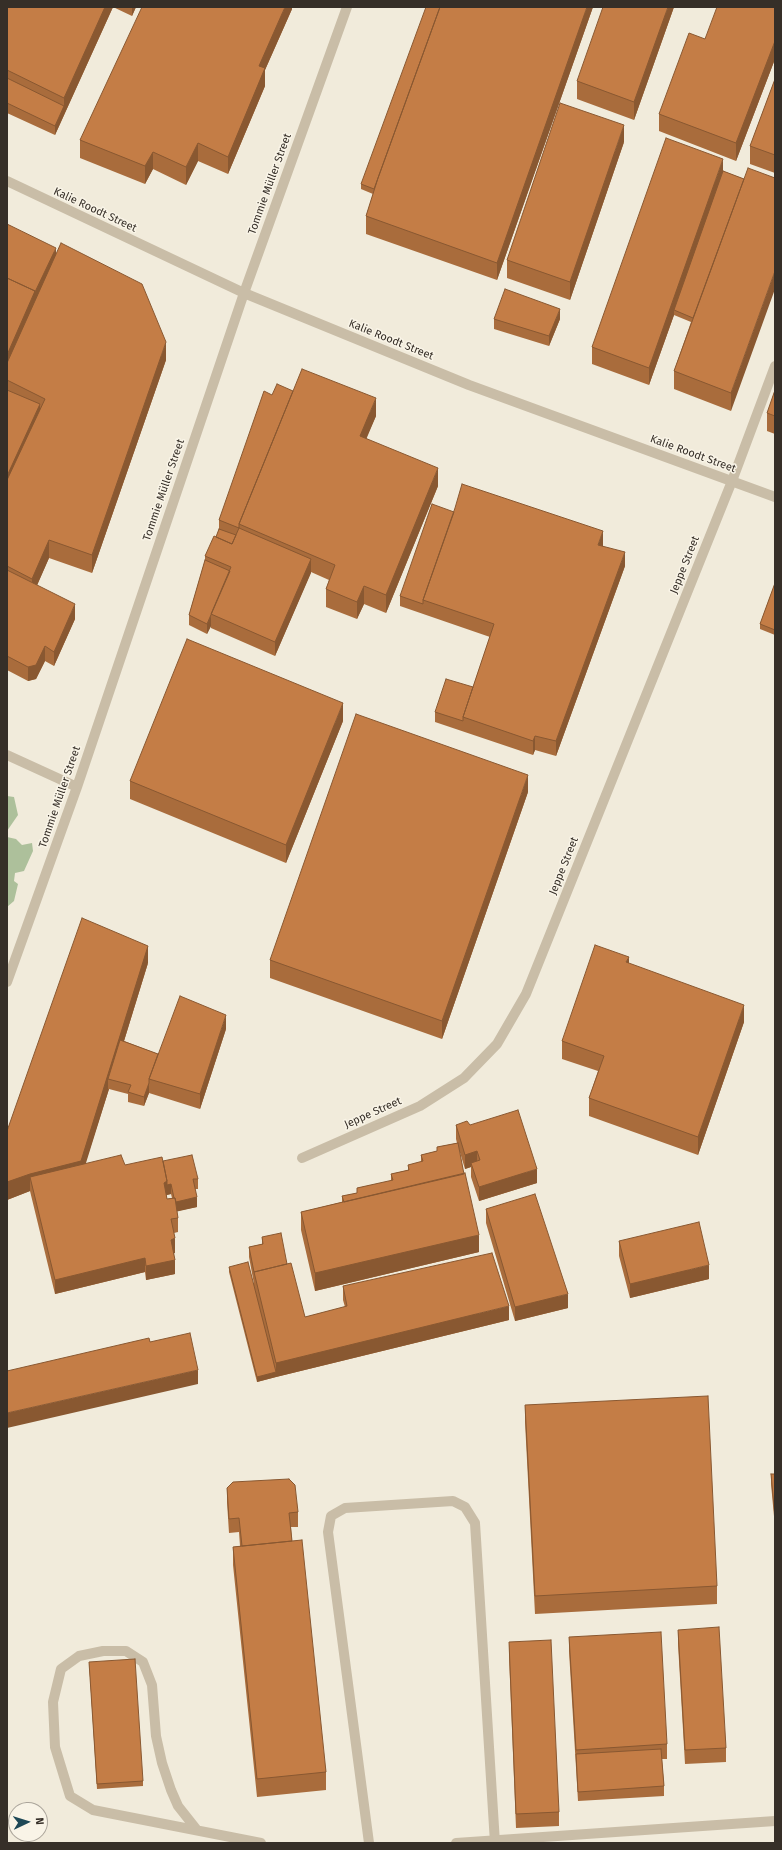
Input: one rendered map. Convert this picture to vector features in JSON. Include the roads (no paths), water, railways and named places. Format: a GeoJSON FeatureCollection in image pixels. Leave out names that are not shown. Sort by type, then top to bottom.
{"type":"FeatureCollection","features":[{"type":"Feature","properties":{"kind":"street","name":"Tommie Müller Street"},"geometry":{"type":"LineString","coordinates":[[7,982],[77,787],[244,293],[347,7]]}},
{"type":"Feature","properties":{"kind":"street","name":"Kalie Roodt Street"},"geometry":{"type":"LineString","coordinates":[[7,181],[244,293],[469,386],[775,497]]}},
{"type":"Feature","properties":{"kind":"street","name":"Jeppe Street"},"geometry":{"type":"LineString","coordinates":[[302,1158],[420,1106],[464,1078],[497,1044],[526,994],[732,481],[775,366]]}},
{"type":"Feature","properties":{"kind":"street"},"geometry":{"type":"LineString","coordinates":[[7,755],[77,787]]}},
{"type":"Feature","properties":{"kind":"street"},"geometry":{"type":"LineString","coordinates":[[369,1843],[328,1532],[331,1516],[345,1508],[453,1501],[465,1508],[475,1523],[495,1841]]}},
{"type":"Feature","properties":{"kind":"street"},"geometry":{"type":"LineString","coordinates":[[197,1830],[178,1806],[162,1763],[156,1736],[152,1685],[143,1662],[126,1651],[103,1651],[79,1656],[61,1669],[53,1702],[55,1747],[70,1796],[94,1810],[261,1843]]}},
{"type":"Feature","properties":{"kind":"street"},"geometry":{"type":"LineString","coordinates":[[456,1843],[775,1821]]}}]}
